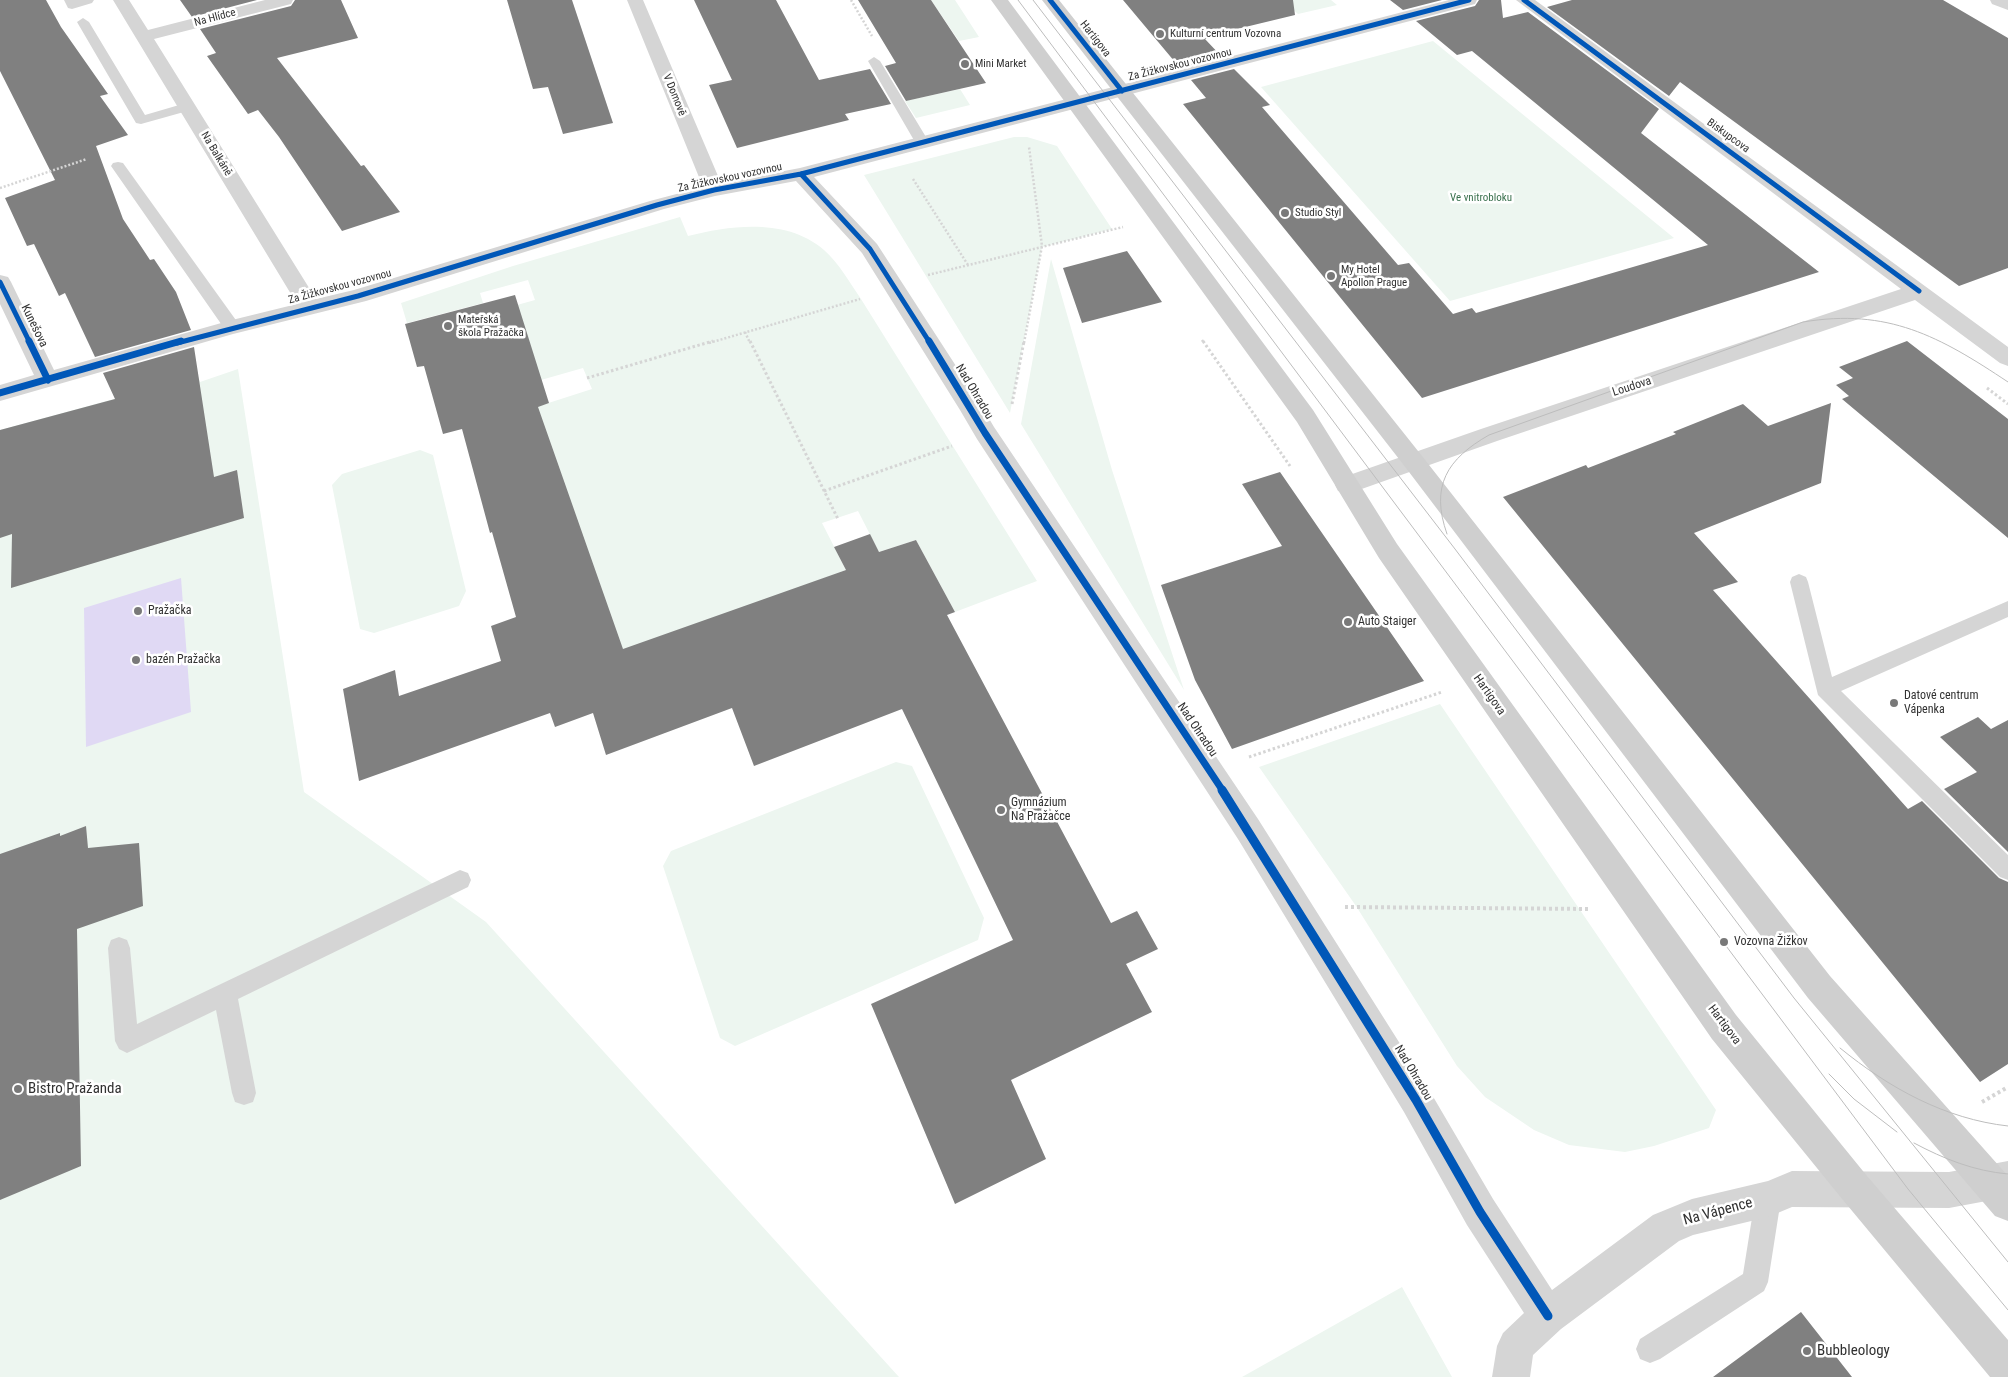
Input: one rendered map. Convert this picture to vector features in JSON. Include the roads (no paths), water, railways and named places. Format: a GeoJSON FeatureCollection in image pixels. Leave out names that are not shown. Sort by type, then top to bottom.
{"type":"FeatureCollection","features":[{"type":"Feature","properties":{"kind":"main road","name":"Hartigova"},"geometry":{"type":"LineString","coordinates":[[999,0],[1305,416],[1388,551],[1724,1027],[2008,1369]]}},
{"type":"Feature","properties":{"kind":"main road","name":"Hartigova"},"geometry":{"type":"LineString","coordinates":[[1050,0],[1414,462],[1820,986],[2002,1188]]}},
{"type":"Feature","properties":{"kind":"street","name":"Na Balkáně"},"geometry":{"type":"LineString","coordinates":[[122,0],[310,308]]}},
{"type":"Feature","properties":{"kind":"street","name":"Na Hlídce"},"geometry":{"type":"LineString","coordinates":[[145,36],[285,0]]}},
{"type":"Feature","properties":{"kind":"street","name":"V Domově"},"geometry":{"type":"LineString","coordinates":[[635,0],[714,190]]}},
{"type":"Feature","properties":{"kind":"street","name":"Za Žižkovskou vozovnou"},"geometry":{"type":"LineString","coordinates":[[0,393],[232,327],[358,296],[657,205],[714,190],[801,174],[1469,0]]}},
{"type":"Feature","properties":{"kind":"street","name":"Biskupcova"},"geometry":{"type":"LineString","coordinates":[[1524,0],[2008,358]]}},
{"type":"Feature","properties":{"kind":"street"},"geometry":{"type":"LineString","coordinates":[[1998,0],[2008,5]]}},
{"type":"Feature","properties":{"kind":"street","name":"Nad Ohradou"},"geometry":{"type":"LineString","coordinates":[[801,174],[870,248],[970,406],[985,433],[1248,829],[1416,1100],[1480,1212],[1548,1316]]}},
{"type":"Feature","properties":{"kind":"street","name":"Kunešova"},"geometry":{"type":"LineString","coordinates":[[0,282],[48,380]]}},
{"type":"Feature","properties":{"kind":"street","name":"Loudova"},"geometry":{"type":"LineString","coordinates":[[1347,485],[1489,434],[1918,291]]}},
{"type":"Feature","properties":{"kind":"street","name":"Na Vápence"},"geometry":{"type":"LineString","coordinates":[[1548,1316],[1666,1228],[1692,1217],[1768,1199],[1792,1190],[2002,1188]]}},
{"type":"Feature","properties":{"kind":"street"},"geometry":{"type":"LineString","coordinates":[[1511,1377],[1516,1346],[1548,1316]]}},
{"type":"Feature","properties":{"kind":"lane"},"geometry":{"type":"LineString","coordinates":[[70,0],[72,5],[88,0]]}},
{"type":"Feature","properties":{"kind":"lane"},"geometry":{"type":"LineString","coordinates":[[83,22],[141,120],[186,107]]}},
{"type":"Feature","properties":{"kind":"lane"},"geometry":{"type":"LineString","coordinates":[[874,61],[922,142]]}},
{"type":"Feature","properties":{"kind":"lane"},"geometry":{"type":"LineString","coordinates":[[118,166],[232,327]]}},
{"type":"Feature","properties":{"kind":"lane"},"geometry":{"type":"LineString","coordinates":[[1799,582],[1825,689],[2008,870]]}},
{"type":"Feature","properties":{"kind":"lane"},"geometry":{"type":"LineString","coordinates":[[1825,689],[2008,609]]}},
{"type":"Feature","properties":{"kind":"lane"},"geometry":{"type":"LineString","coordinates":[[119,948],[127,1041],[460,880]]}},
{"type":"Feature","properties":{"kind":"lane"},"geometry":{"type":"LineString","coordinates":[[225,993],[244,1093]]}},
{"type":"Feature","properties":{"kind":"lane"},"geometry":{"type":"LineString","coordinates":[[1650,1349],[1755,1282],[1768,1199]]}},
{"type":"Feature","properties":{"kind":"tram line"},"geometry":{"type":"LineString","coordinates":[[1018,0],[1908,1189],[2008,1310]]}},
{"type":"Feature","properties":{"kind":"tram line"},"geometry":{"type":"LineString","coordinates":[[1033,0],[1455,549],[1794,998],[2008,1262]]}},
{"type":"Feature","properties":{"kind":"tram line"},"geometry":{"type":"LineString","coordinates":[[1447,534],[1440,502],[1446,476],[1462,454],[1489,435],[1803,322],[1861,319],[1887,323],[1912,330],[1959,351],[2008,382]]}},
{"type":"Feature","properties":{"kind":"tram line"},"geometry":{"type":"LineString","coordinates":[[1840,1048],[1878,1076],[1940,1109],[1985,1122],[2008,1126]]}},
{"type":"Feature","properties":{"kind":"tram line"},"geometry":{"type":"LineString","coordinates":[[1829,1074],[1854,1099],[1897,1132]]}},
{"type":"Feature","properties":{"kind":"tram line"},"geometry":{"type":"LineString","coordinates":[[1914,1143],[1960,1163],[1983,1170],[2008,1174]]}},
{"type":"Feature","properties":{"kind":"place","name":"Kulturní centrum Vozovna"},"geometry":{"type":"Point","coordinates":[1160,34]}},
{"type":"Feature","properties":{"kind":"place","name":"Mini Market"},"geometry":{"type":"Point","coordinates":[965,64]}},
{"type":"Feature","properties":{"kind":"place","name":"Studio Styl"},"geometry":{"type":"Point","coordinates":[1285,213]}},
{"type":"Feature","properties":{"kind":"place","name":"My Hotel Apollon Prague"},"geometry":{"type":"Point","coordinates":[1331,276]}},
{"type":"Feature","properties":{"kind":"place","name":"Mateřská škola Pražačka"},"geometry":{"type":"Point","coordinates":[448,326]}},
{"type":"Feature","properties":{"kind":"place","name":"Pražačka"},"geometry":{"type":"Point","coordinates":[138,611]}},
{"type":"Feature","properties":{"kind":"place","name":"Auto Staiger"},"geometry":{"type":"Point","coordinates":[1348,622]}},
{"type":"Feature","properties":{"kind":"place","name":"bazén Pražačka"},"geometry":{"type":"Point","coordinates":[136,660]}},
{"type":"Feature","properties":{"kind":"place","name":"Datové centrum Vápenka"},"geometry":{"type":"Point","coordinates":[1894,703]}},
{"type":"Feature","properties":{"kind":"place","name":"Gymnázium Na Pražačce"},"geometry":{"type":"Point","coordinates":[1001,810]}},
{"type":"Feature","properties":{"kind":"place","name":"Vozovna Žižkov"},"geometry":{"type":"Point","coordinates":[1724,942]}},
{"type":"Feature","properties":{"kind":"place","name":"Bistro Pražanda"},"geometry":{"type":"Point","coordinates":[18,1089]}},
{"type":"Feature","properties":{"kind":"place","name":"Bubbleology"},"geometry":{"type":"Point","coordinates":[1807,1351]}},
{"type":"Feature","properties":{"kind":"park label","name":"Ve vnitrobloku"},"geometry":{"type":"Point","coordinates":[1481,198]}}]}
